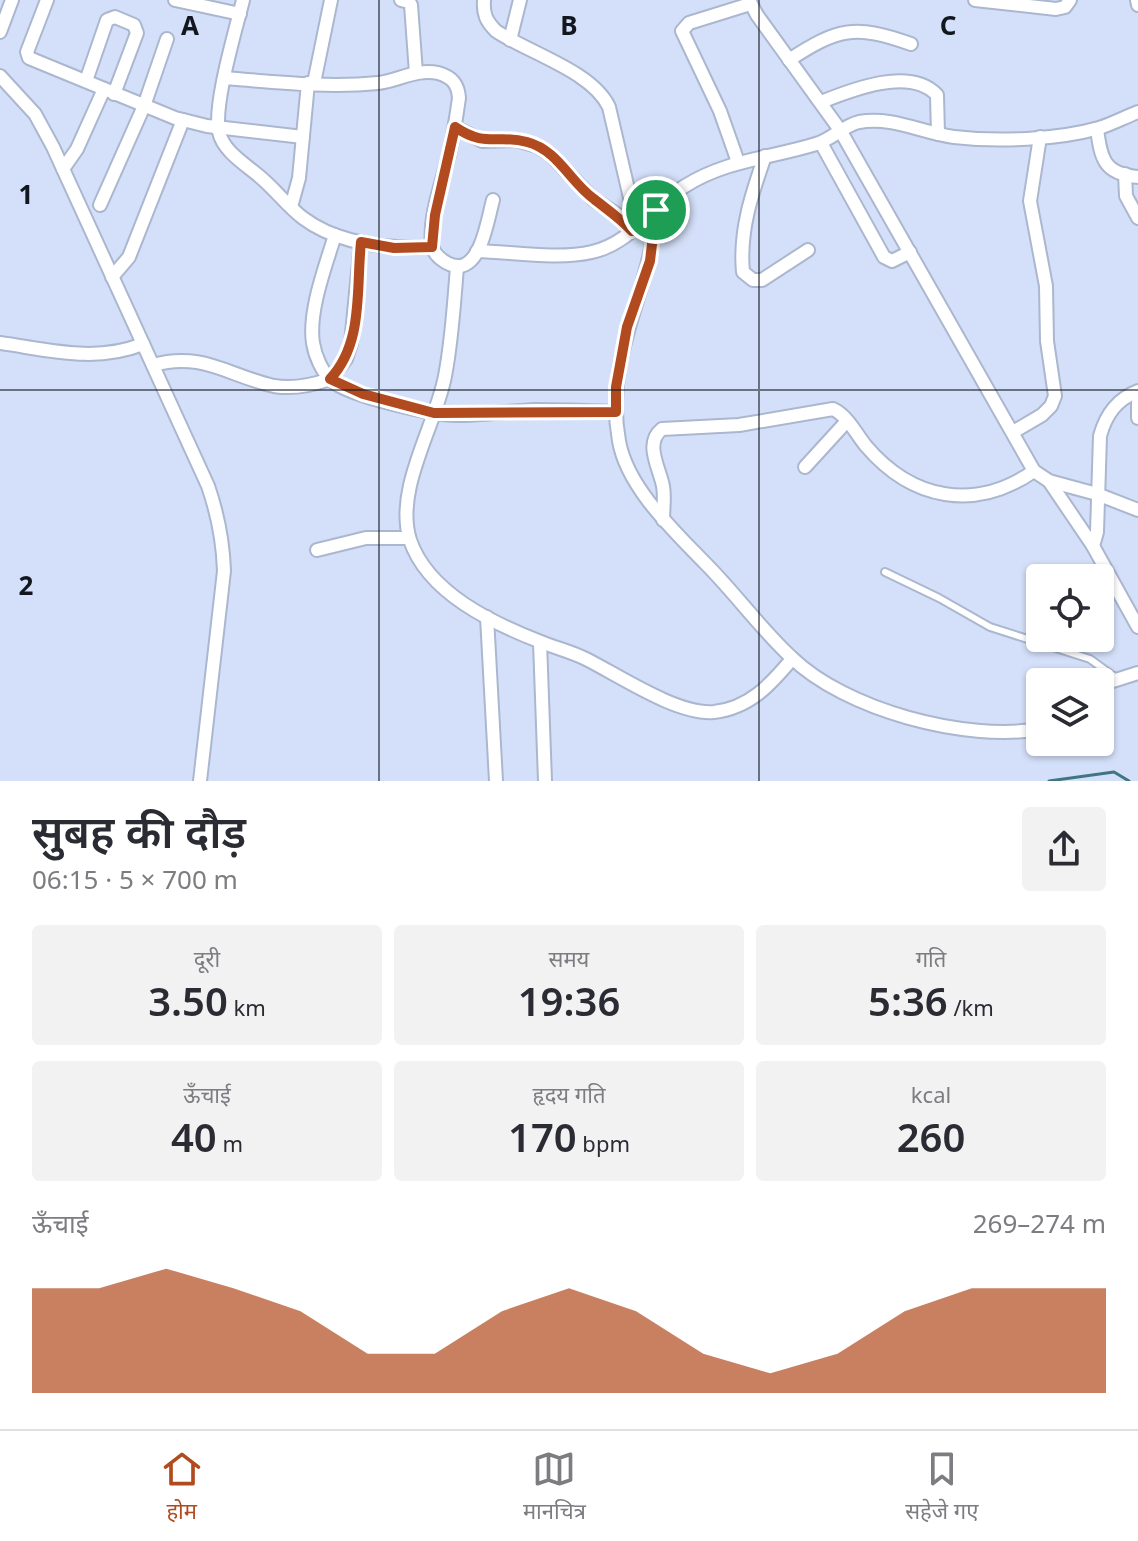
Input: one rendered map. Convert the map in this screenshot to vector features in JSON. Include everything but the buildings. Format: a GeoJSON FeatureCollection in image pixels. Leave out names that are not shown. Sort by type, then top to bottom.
{"type":"FeatureCollection","features":[{"type":"Feature","properties":{"kind":"street"},"geometry":{"type":"LineString","coordinates":[[0,32],[12,0]]}},
{"type":"Feature","properties":{"kind":"street"},"geometry":{"type":"LineString","coordinates":[[47,0],[27,55],[109,92],[183,120],[303,137]]}},
{"type":"Feature","properties":{"kind":"street"},"geometry":{"type":"LineString","coordinates":[[175,0],[240,14]]}},
{"type":"Feature","properties":{"kind":"street"},"geometry":{"type":"LineString","coordinates":[[243,0],[224,78],[218,127],[225,146],[271,185],[304,219],[335,235],[394,248],[432,247]]}},
{"type":"Feature","properties":{"kind":"street"},"geometry":{"type":"LineString","coordinates":[[291,207],[297,189],[311,83],[331,0]]}},
{"type":"Feature","properties":{"kind":"street"},"geometry":{"type":"LineString","coordinates":[[403,0],[411,5],[416,73]]}},
{"type":"Feature","properties":{"kind":"street"},"geometry":{"type":"LineString","coordinates":[[484,0],[483,14],[487,23],[512,34],[582,78],[603,95],[609,107],[635,230]]}},
{"type":"Feature","properties":{"kind":"street"},"geometry":{"type":"LineString","coordinates":[[512,34],[520,0]]}},
{"type":"Feature","properties":{"kind":"street"},"geometry":{"type":"LineString","coordinates":[[982,0],[1056,9],[1065,7],[1070,0]]}},
{"type":"Feature","properties":{"kind":"street"},"geometry":{"type":"LineString","coordinates":[[738,162],[720,111],[682,31],[689,23],[750,2],[840,130],[1034,471],[1049,481],[1097,494],[1138,510]]}},
{"type":"Feature","properties":{"kind":"street"},"geometry":{"type":"LineString","coordinates":[[63,169],[109,92],[137,33],[134,25],[115,17],[107,20],[86,81]]}},
{"type":"Feature","properties":{"kind":"street"},"geometry":{"type":"LineString","coordinates":[[789,60],[814,44],[847,31],[864,30],[911,44]]}},
{"type":"Feature","properties":{"kind":"street"},"geometry":{"type":"LineString","coordinates":[[100,205],[144,106],[167,39]]}},
{"type":"Feature","properties":{"kind":"street"},"geometry":{"type":"LineString","coordinates":[[224,78],[380,83],[416,73],[439,73],[454,80],[459,87],[455,127],[435,215],[432,247],[445,262],[457,267],[466,266],[477,251],[493,200]]}},
{"type":"Feature","properties":{"kind":"street"},"geometry":{"type":"LineString","coordinates":[[0,76],[35,114],[63,169],[208,486],[223,536],[222,595],[200,781]]}},
{"type":"Feature","properties":{"kind":"street"},"geometry":{"type":"LineString","coordinates":[[821,102],[880,82],[923,86],[937,95],[938,134]]}},
{"type":"Feature","properties":{"kind":"street"},"geometry":{"type":"LineString","coordinates":[[477,251],[571,254],[607,247],[635,230],[671,196],[718,168],[821,143],[840,130],[862,122],[884,121],[956,137],[1040,137],[1097,129],[1138,112]]}},
{"type":"Feature","properties":{"kind":"street"},"geometry":{"type":"LineString","coordinates":[[112,277],[129,257],[183,120]]}},
{"type":"Feature","properties":{"kind":"street"},"geometry":{"type":"LineString","coordinates":[[455,127],[482,141],[516,140],[537,146],[550,154],[593,199],[635,230]]}},
{"type":"Feature","properties":{"kind":"street"},"geometry":{"type":"LineString","coordinates":[[1097,129],[1105,164],[1115,172],[1132,176],[1126,196],[1138,218]]}},
{"type":"Feature","properties":{"kind":"street"},"geometry":{"type":"LineString","coordinates":[[1013,432],[1042,415],[1055,396],[1047,341],[1046,286],[1030,201],[1040,137]]}},
{"type":"Feature","properties":{"kind":"street"},"geometry":{"type":"LineString","coordinates":[[821,143],[884,257],[892,261],[910,252]]}},
{"type":"Feature","properties":{"kind":"street"},"geometry":{"type":"LineString","coordinates":[[765,156],[744,230],[741,254],[743,272],[753,280],[762,280],[808,250]]}},
{"type":"Feature","properties":{"kind":"street"},"geometry":{"type":"LineString","coordinates":[[656,210],[650,261],[627,327],[616,387],[616,412],[623,456],[663,520],[792,659],[836,688],[886,712],[940,725],[1001,732],[1026,730]]}},
{"type":"Feature","properties":{"kind":"street"},"geometry":{"type":"LineString","coordinates":[[335,235],[313,324],[318,360],[330,379],[363,394],[434,413],[616,412]]}},
{"type":"Feature","properties":{"kind":"street"},"geometry":{"type":"LineString","coordinates":[[153,365],[170,360],[198,362],[273,386],[289,387],[330,379],[346,359],[351,343],[356,319],[361,242]]}},
{"type":"Feature","properties":{"kind":"street"},"geometry":{"type":"LineString","coordinates":[[457,267],[445,378],[409,496],[409,538],[419,561],[440,584],[487,617],[540,642],[582,657],[661,698],[700,712],[736,707],[762,692],[792,659]]}},
{"type":"Feature","properties":{"kind":"street"},"geometry":{"type":"LineString","coordinates":[[0,343],[87,355],[108,355],[143,344]]}},
{"type":"Feature","properties":{"kind":"street"},"geometry":{"type":"LineString","coordinates":[[1093,546],[1097,532],[1103,424],[1121,398],[1138,391]]}},
{"type":"Feature","properties":{"kind":"street"},"geometry":{"type":"LineString","coordinates":[[1138,402],[1138,418]]}},
{"type":"Feature","properties":{"kind":"street"},"geometry":{"type":"LineString","coordinates":[[663,520],[663,486],[654,450],[654,440],[662,429],[739,425],[826,409],[839,412],[868,448],[906,482],[921,489],[962,495],[983,493],[1002,489],[1034,471]]}},
{"type":"Feature","properties":{"kind":"street"},"geometry":{"type":"LineString","coordinates":[[805,467],[847,421]]}},
{"type":"Feature","properties":{"kind":"street"},"geometry":{"type":"LineString","coordinates":[[1049,481],[1093,546],[1138,627]]}},
{"type":"Feature","properties":{"kind":"street"},"geometry":{"type":"LineString","coordinates":[[317,550],[366,538],[409,538]]}},
{"type":"Feature","properties":{"kind":"street"},"geometry":{"type":"LineString","coordinates":[[487,617],[496,781]]}},
{"type":"Feature","properties":{"kind":"street"},"geometry":{"type":"LineString","coordinates":[[540,642],[545,781]]}},
{"type":"Feature","properties":{"kind":"street"},"geometry":{"type":"LineString","coordinates":[[1114,680],[1138,673]]}},
{"type":"Feature","properties":{"kind":"lane"},"geometry":{"type":"LineString","coordinates":[[885,572],[990,627],[1090,659],[1117,679]]}},
{"type":"Feature","properties":{"kind":"waterway"},"geometry":{"type":"LineString","coordinates":[[1049,781],[1114,772],[1129,781]]}},
{"type":"Feature","properties":{"kind":"route"},"geometry":{"type":"LineString","coordinates":[[455,127],[482,141],[516,140],[537,146],[550,154],[593,199],[618,215],[632,231],[656,210],[650,261],[627,327],[616,387],[616,412],[538,410],[455,415],[434,413],[363,394],[330,379],[346,359],[351,343],[356,319],[361,242],[394,248],[432,247],[435,215],[455,127]]}}]}
